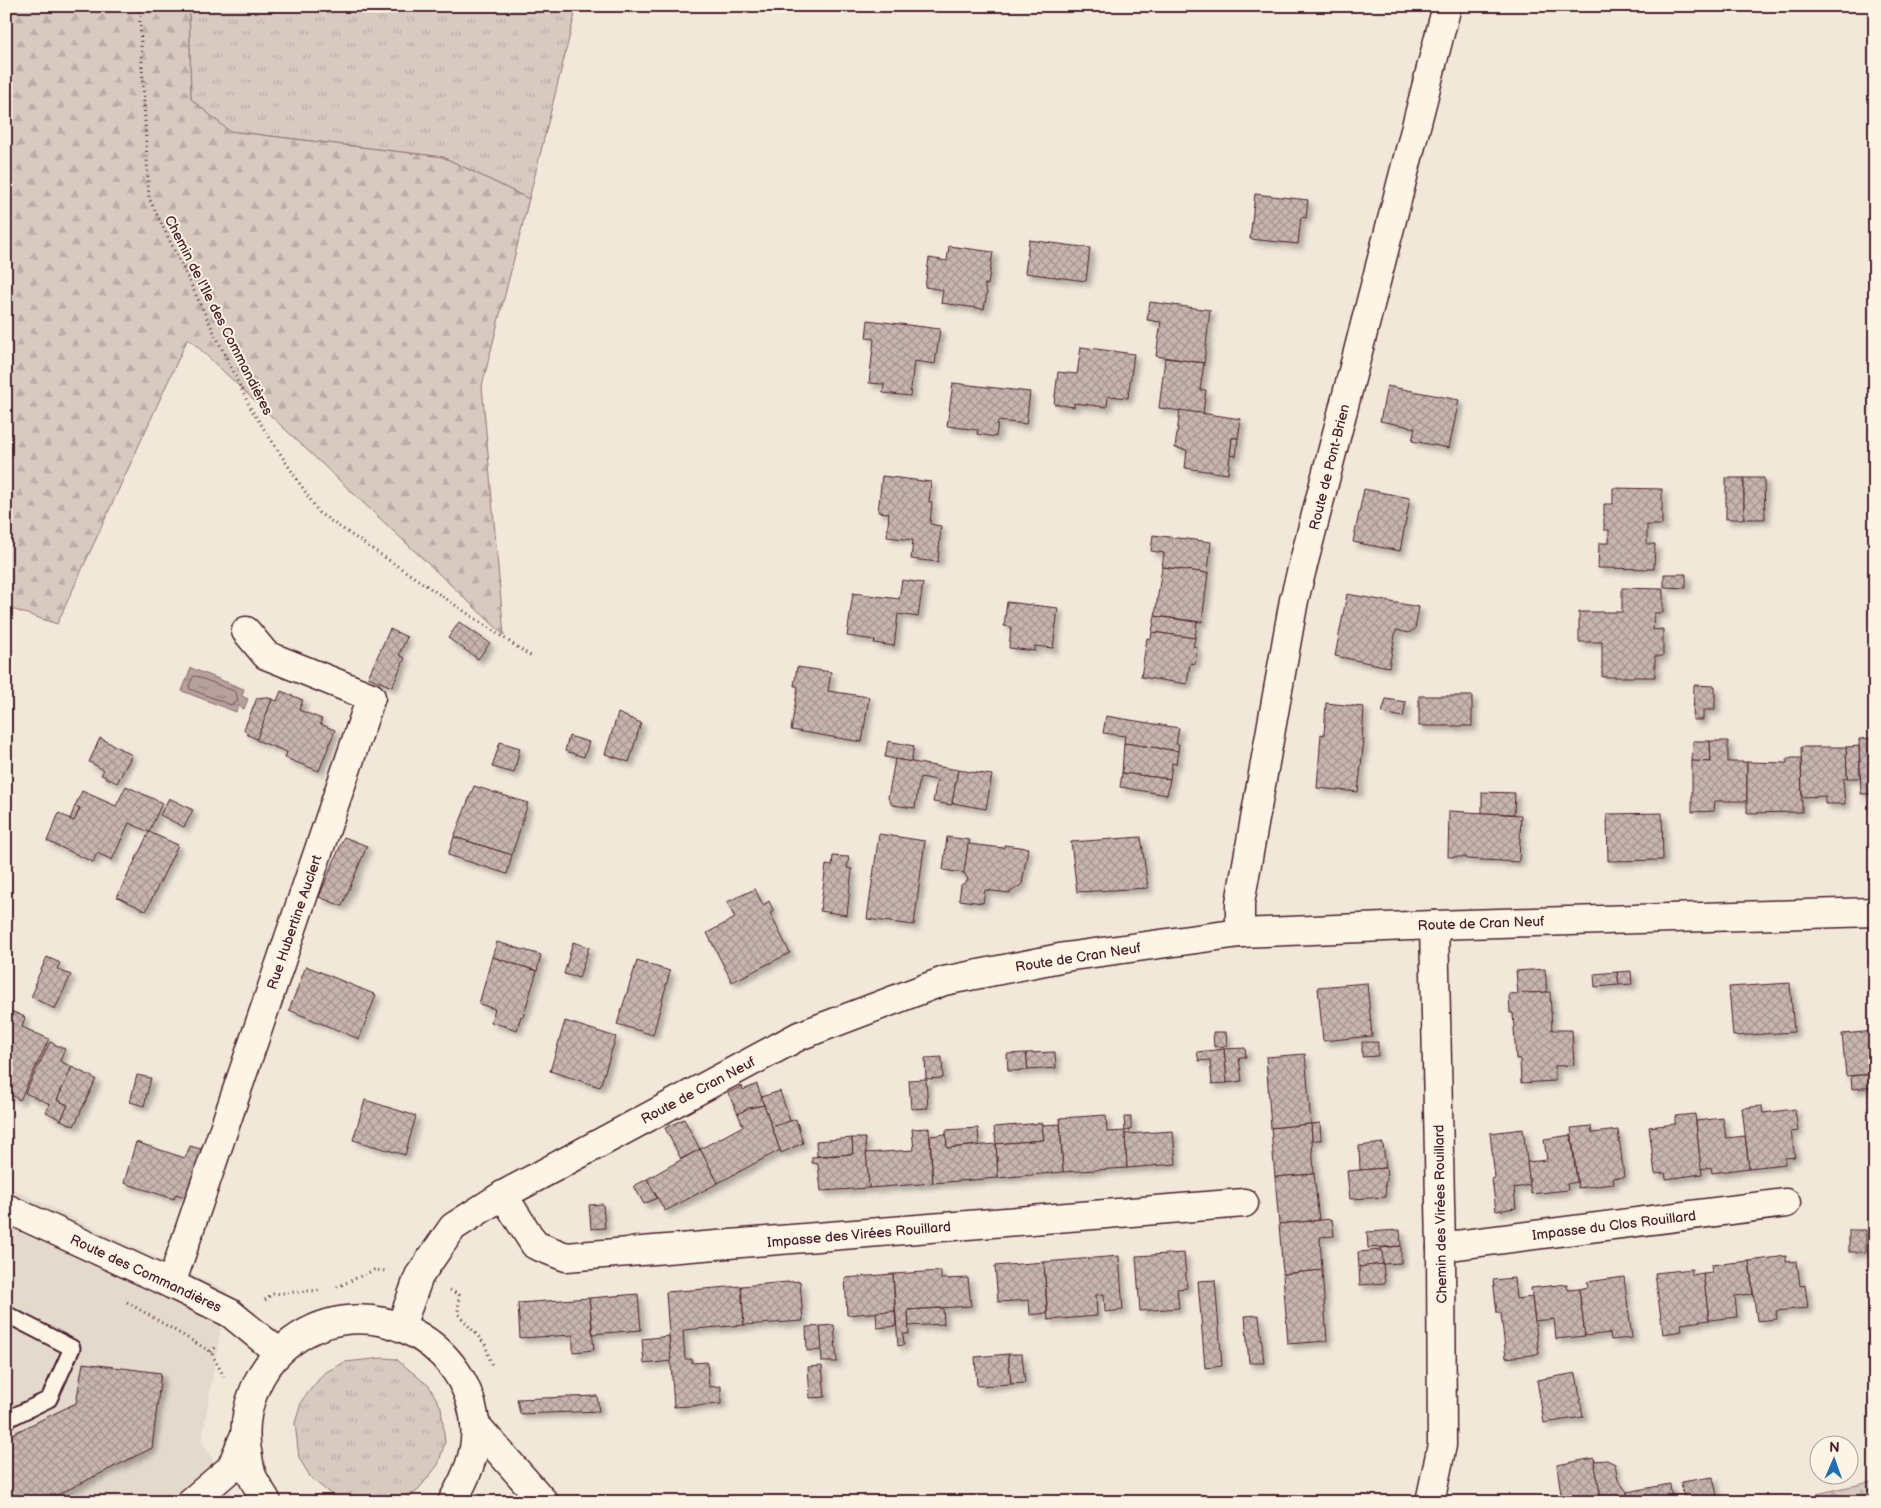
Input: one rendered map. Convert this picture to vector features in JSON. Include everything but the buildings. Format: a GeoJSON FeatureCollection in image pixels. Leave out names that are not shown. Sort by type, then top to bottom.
{"type":"FeatureCollection","features":[{"type":"Feature","properties":{"kind":"street","name":"Route de Pont-Brien"},"geometry":{"type":"LineString","coordinates":[[1240,933],[1240,903],[1294,600],[1447,6]]}},
{"type":"Feature","properties":{"kind":"street","name":"Rue Hubertine Auclert"},"geometry":{"type":"LineString","coordinates":[[171,1284],[370,697],[266,655],[246,630]]}},
{"type":"Feature","properties":{"kind":"street","name":"Route de Cran Neuf"},"geometry":{"type":"LineString","coordinates":[[401,1326],[420,1276],[453,1227],[502,1195],[799,1036],[944,982],[1065,958],[1240,933],[1434,925],[1875,912]]}},
{"type":"Feature","properties":{"kind":"street","name":"Chemin des Virées Rouillard"},"geometry":{"type":"LineString","coordinates":[[1430,1502],[1442,1445],[1441,1247],[1434,925]]}},
{"type":"Feature","properties":{"kind":"street","name":"Impasse des Virées Rouillard"},"geometry":{"type":"LineString","coordinates":[[502,1195],[535,1245],[566,1257],[1244,1203]]}},
{"type":"Feature","properties":{"kind":"street","name":"Impasse du Clos Rouillard"},"geometry":{"type":"LineString","coordinates":[[1441,1247],[1786,1203]]}},
{"type":"Feature","properties":{"kind":"street","name":"Route des Commandières"},"geometry":{"type":"LineString","coordinates":[[6,1208],[230,1313],[278,1352]]}},
{"type":"Feature","properties":{"kind":"street"},"geometry":{"type":"LineString","coordinates":[[191,1502],[231,1468],[244,1437],[248,1406],[259,1377],[278,1352],[305,1332],[336,1320],[369,1319],[401,1326],[430,1342],[452,1365],[468,1392],[475,1424],[474,1453],[465,1480],[452,1502]]}},
{"type":"Feature","properties":{"kind":"street"},"geometry":{"type":"LineString","coordinates":[[475,1424],[544,1502]]}},
{"type":"Feature","properties":{"kind":"street"},"geometry":{"type":"LineString","coordinates":[[244,1437],[251,1474],[268,1502]]}},
{"type":"Feature","properties":{"kind":"lane"},"geometry":{"type":"LineString","coordinates":[[6,1314],[72,1348],[49,1399],[6,1420]]}},
{"type":"Feature","properties":{"kind":"path","name":"Chemin de l'Ile des Commandières"},"geometry":{"type":"LineString","coordinates":[[139,6],[148,198],[251,409],[319,513],[532,657]]}},
{"type":"Feature","properties":{"kind":"shaded area"},"geometry":{"type":"Polygon","coordinates":[[[6,1186],[227,1291],[202,1441],[237,1502],[6,1502],[6,1186]]]}},
{"type":"Feature","properties":{"kind":"green space"},"geometry":{"type":"Polygon","coordinates":[[[6,6],[189,6],[191,99],[229,131],[443,157],[529,199],[482,386],[504,635],[188,338],[57,624],[6,607],[6,6]]]}},
{"type":"Feature","properties":{"kind":"green space"},"geometry":{"type":"Polygon","coordinates":[[[189,6],[577,6],[529,199],[443,157],[229,131],[191,99],[189,6]]]}},
{"type":"Feature","properties":{"kind":"green space"},"geometry":{"type":"Polygon","coordinates":[[[383,1358],[396,1359],[429,1386],[441,1407],[445,1442],[438,1465],[416,1492],[398,1502],[344,1502],[338,1500],[311,1478],[299,1458],[295,1423],[302,1400],[324,1373],[345,1362],[383,1358]]]}},
{"type":"Feature","properties":{"kind":"green space"},"geometry":{"type":"Polygon","coordinates":[[[1875,1481],[1875,1502],[1781,1502],[1858,1486],[1875,1481]]]}},
{"type":"Feature","properties":{"kind":"water"},"geometry":{"type":"Polygon","coordinates":[[[191,668],[244,689],[242,696],[248,699],[244,709],[238,706],[236,712],[182,691],[191,668]]]}}]}
